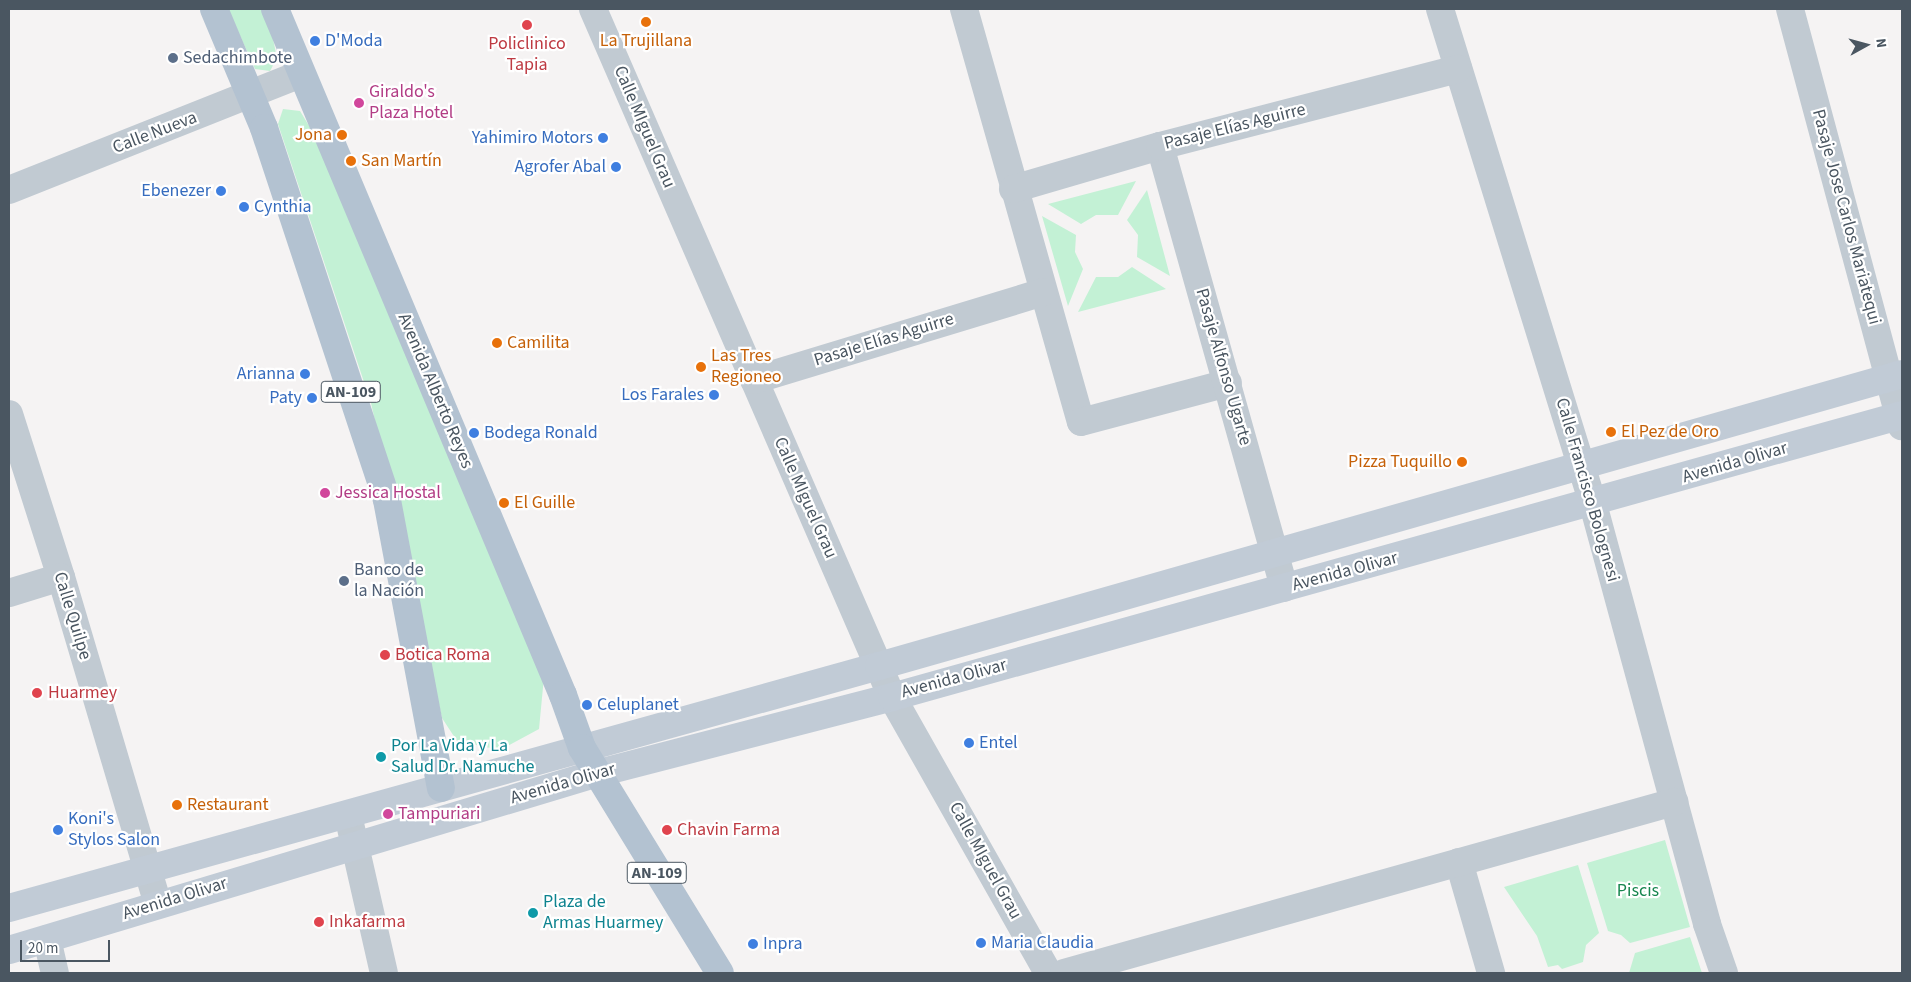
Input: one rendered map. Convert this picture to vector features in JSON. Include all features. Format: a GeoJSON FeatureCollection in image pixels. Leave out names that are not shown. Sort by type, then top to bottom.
{"type":"FeatureCollection","features":[{"type":"Feature","properties":{"kind":"main road","name":"AN-109"},"geometry":{"type":"LineString","coordinates":[[214,9],[268,138],[387,500],[441,788]]}},
{"type":"Feature","properties":{"kind":"main road","name":"Avenida Alberto Reyes"},"geometry":{"type":"LineString","coordinates":[[275,9],[563,695],[582,748],[595,774]]}},
{"type":"Feature","properties":{"kind":"main road","name":"AN-109"},"geometry":{"type":"LineString","coordinates":[[595,774],[720,973]]}},
{"type":"Feature","properties":{"kind":"street","name":"Calle MIguel Grau"},"geometry":{"type":"LineString","coordinates":[[592,9],[892,697],[1048,973]]}},
{"type":"Feature","properties":{"kind":"street"},"geometry":{"type":"LineString","coordinates":[[964,9],[1013,189],[1081,422],[1228,383]]}},
{"type":"Feature","properties":{"kind":"street","name":"Calle Francisco Bolognesi"},"geometry":{"type":"LineString","coordinates":[[1440,9],[1593,504],[1674,802],[1724,973]]}},
{"type":"Feature","properties":{"kind":"street","name":"Pasaje Jose Carlos Mariatequi"},"geometry":{"type":"LineString","coordinates":[[1790,9],[1896,376],[1901,419]]}},
{"type":"Feature","properties":{"kind":"street","name":"Pasaje Elías Aguirre"},"geometry":{"type":"LineString","coordinates":[[1013,189],[1160,146],[1458,69]]}},
{"type":"Feature","properties":{"kind":"street","name":"Calle Nueva"},"geometry":{"type":"LineString","coordinates":[[9,190],[301,74]]}},
{"type":"Feature","properties":{"kind":"street","name":"Pasaje Alfonso Ugarte"},"geometry":{"type":"LineString","coordinates":[[1160,146],[1284,588]]}},
{"type":"Feature","properties":{"kind":"street","name":"Pasaje Elías Aguirre"},"geometry":{"type":"LineString","coordinates":[[754,380],[1043,292]]}},
{"type":"Feature","properties":{"kind":"street","name":"Avenida Olivar"},"geometry":{"type":"LineString","coordinates":[[9,908],[878,666],[1896,376]]}},
{"type":"Feature","properties":{"kind":"street","name":"Calle Quilpe"},"geometry":{"type":"LineString","coordinates":[[9,414],[61,577],[158,904]]}},
{"type":"Feature","properties":{"kind":"street","name":"Avenida Olivar"},"geometry":{"type":"LineString","coordinates":[[9,950],[595,774],[892,697],[1901,419]]}},
{"type":"Feature","properties":{"kind":"street"},"geometry":{"type":"LineString","coordinates":[[9,592],[61,577]]}},
{"type":"Feature","properties":{"kind":"street"},"geometry":{"type":"LineString","coordinates":[[1064,973],[1674,802]]}},
{"type":"Feature","properties":{"kind":"street"},"geometry":{"type":"LineString","coordinates":[[348,814],[384,973]]}},
{"type":"Feature","properties":{"kind":"street"},"geometry":{"type":"LineString","coordinates":[[1459,862],[1491,973]]}},
{"type":"Feature","properties":{"kind":"street"},"geometry":{"type":"LineString","coordinates":[[47,940],[55,973]]}},
{"type":"Feature","properties":{"kind":"green space"},"geometry":{"type":"Polygon","coordinates":[[[228,9],[263,9],[271,29],[277,58],[270,71],[255,69],[228,9]]]}},
{"type":"Feature","properties":{"kind":"green space"},"geometry":{"type":"Polygon","coordinates":[[[283,109],[300,111],[311,129],[544,677],[539,729],[500,750],[457,741],[442,718],[371,403],[278,124],[283,109]]]}},
{"type":"Feature","properties":{"kind":"green space"},"geometry":{"type":"Polygon","coordinates":[[[1136,181],[1118,215],[1096,215],[1081,224],[1048,204],[1136,181]]]}},
{"type":"Feature","properties":{"kind":"green space"},"geometry":{"type":"Polygon","coordinates":[[[1147,190],[1170,276],[1137,257],[1138,235],[1127,220],[1147,190]]]}},
{"type":"Feature","properties":{"kind":"green space"},"geometry":{"type":"Polygon","coordinates":[[[1042,216],[1076,235],[1075,252],[1083,269],[1068,306],[1042,216]]]}},
{"type":"Feature","properties":{"kind":"green space"},"geometry":{"type":"Polygon","coordinates":[[[1132,267],[1166,289],[1078,312],[1096,277],[1118,277],[1132,267]]]}},
{"type":"Feature","properties":{"kind":"green space","name":"Piscis"},"geometry":{"type":"Polygon","coordinates":[[[1665,840],[1690,927],[1630,943],[1621,935],[1608,931],[1587,863],[1665,840]]]}},
{"type":"Feature","properties":{"kind":"green space","name":"Piscis"},"geometry":{"type":"Polygon","coordinates":[[[1578,865],[1599,933],[1586,945],[1583,962],[1562,969],[1558,965],[1548,967],[1537,936],[1504,887],[1578,865]]]}},
{"type":"Feature","properties":{"kind":"green space","name":"Piscis"},"geometry":{"type":"Polygon","coordinates":[[[1690,937],[1702,973],[1629,973],[1635,953],[1690,937]]]}},
{"type":"Feature","properties":{"kind":"place","name":"La Trujillana"},"geometry":{"type":"Point","coordinates":[646,22]}},
{"type":"Feature","properties":{"kind":"place","name":"Policlinico Tapia"},"geometry":{"type":"Point","coordinates":[527,25]}},
{"type":"Feature","properties":{"kind":"place","name":"D'Moda"},"geometry":{"type":"Point","coordinates":[315,41]}},
{"type":"Feature","properties":{"kind":"place","name":"Sedachimbote"},"geometry":{"type":"Point","coordinates":[173,58]}},
{"type":"Feature","properties":{"kind":"place","name":"Giraldo's Plaza Hotel"},"geometry":{"type":"Point","coordinates":[359,103]}},
{"type":"Feature","properties":{"kind":"place","name":"Jona"},"geometry":{"type":"Point","coordinates":[342,135]}},
{"type":"Feature","properties":{"kind":"place","name":"Yahimiro Motors"},"geometry":{"type":"Point","coordinates":[603,138]}},
{"type":"Feature","properties":{"kind":"place","name":"San Martín"},"geometry":{"type":"Point","coordinates":[351,161]}},
{"type":"Feature","properties":{"kind":"place","name":"Agrofer Abal"},"geometry":{"type":"Point","coordinates":[616,167]}},
{"type":"Feature","properties":{"kind":"place","name":"Ebenezer"},"geometry":{"type":"Point","coordinates":[221,191]}},
{"type":"Feature","properties":{"kind":"place","name":"Cynthia"},"geometry":{"type":"Point","coordinates":[244,207]}},
{"type":"Feature","properties":{"kind":"place","name":"Camilita"},"geometry":{"type":"Point","coordinates":[497,343]}},
{"type":"Feature","properties":{"kind":"place","name":"Las Tres Regioneo"},"geometry":{"type":"Point","coordinates":[701,367]}},
{"type":"Feature","properties":{"kind":"place","name":"Arianna"},"geometry":{"type":"Point","coordinates":[305,374]}},
{"type":"Feature","properties":{"kind":"place","name":"Los Farales"},"geometry":{"type":"Point","coordinates":[714,395]}},
{"type":"Feature","properties":{"kind":"place","name":"Paty"},"geometry":{"type":"Point","coordinates":[312,398]}},
{"type":"Feature","properties":{"kind":"place","name":"El Pez de Oro"},"geometry":{"type":"Point","coordinates":[1611,432]}},
{"type":"Feature","properties":{"kind":"place","name":"Bodega Ronald"},"geometry":{"type":"Point","coordinates":[474,433]}},
{"type":"Feature","properties":{"kind":"place","name":"Pizza Tuquillo"},"geometry":{"type":"Point","coordinates":[1462,462]}},
{"type":"Feature","properties":{"kind":"place","name":"Jessica Hostal"},"geometry":{"type":"Point","coordinates":[325,493]}},
{"type":"Feature","properties":{"kind":"place","name":"El Guille"},"geometry":{"type":"Point","coordinates":[504,503]}},
{"type":"Feature","properties":{"kind":"place","name":"Banco de la Nación"},"geometry":{"type":"Point","coordinates":[344,581]}},
{"type":"Feature","properties":{"kind":"place","name":"Botica Roma"},"geometry":{"type":"Point","coordinates":[385,655]}},
{"type":"Feature","properties":{"kind":"place","name":"Huarmey"},"geometry":{"type":"Point","coordinates":[37,693]}},
{"type":"Feature","properties":{"kind":"place","name":"Celuplanet"},"geometry":{"type":"Point","coordinates":[587,705]}},
{"type":"Feature","properties":{"kind":"place","name":"Entel"},"geometry":{"type":"Point","coordinates":[969,743]}},
{"type":"Feature","properties":{"kind":"place","name":"Por La Vida y La Salud Dr. Namuche"},"geometry":{"type":"Point","coordinates":[381,757]}},
{"type":"Feature","properties":{"kind":"place","name":"Restaurant"},"geometry":{"type":"Point","coordinates":[177,805]}},
{"type":"Feature","properties":{"kind":"place","name":"Tampuriari"},"geometry":{"type":"Point","coordinates":[388,814]}},
{"type":"Feature","properties":{"kind":"place","name":"Koni's Stylos Salon"},"geometry":{"type":"Point","coordinates":[58,830]}},
{"type":"Feature","properties":{"kind":"place","name":"Chavin Farma"},"geometry":{"type":"Point","coordinates":[667,830]}},
{"type":"Feature","properties":{"kind":"place","name":"Plaza de Armas Huarmey"},"geometry":{"type":"Point","coordinates":[533,913]}},
{"type":"Feature","properties":{"kind":"place","name":"Inkafarma"},"geometry":{"type":"Point","coordinates":[319,922]}},
{"type":"Feature","properties":{"kind":"place","name":"Maria Claudia"},"geometry":{"type":"Point","coordinates":[981,943]}},
{"type":"Feature","properties":{"kind":"place","name":"Inpra"},"geometry":{"type":"Point","coordinates":[753,944]}}]}
